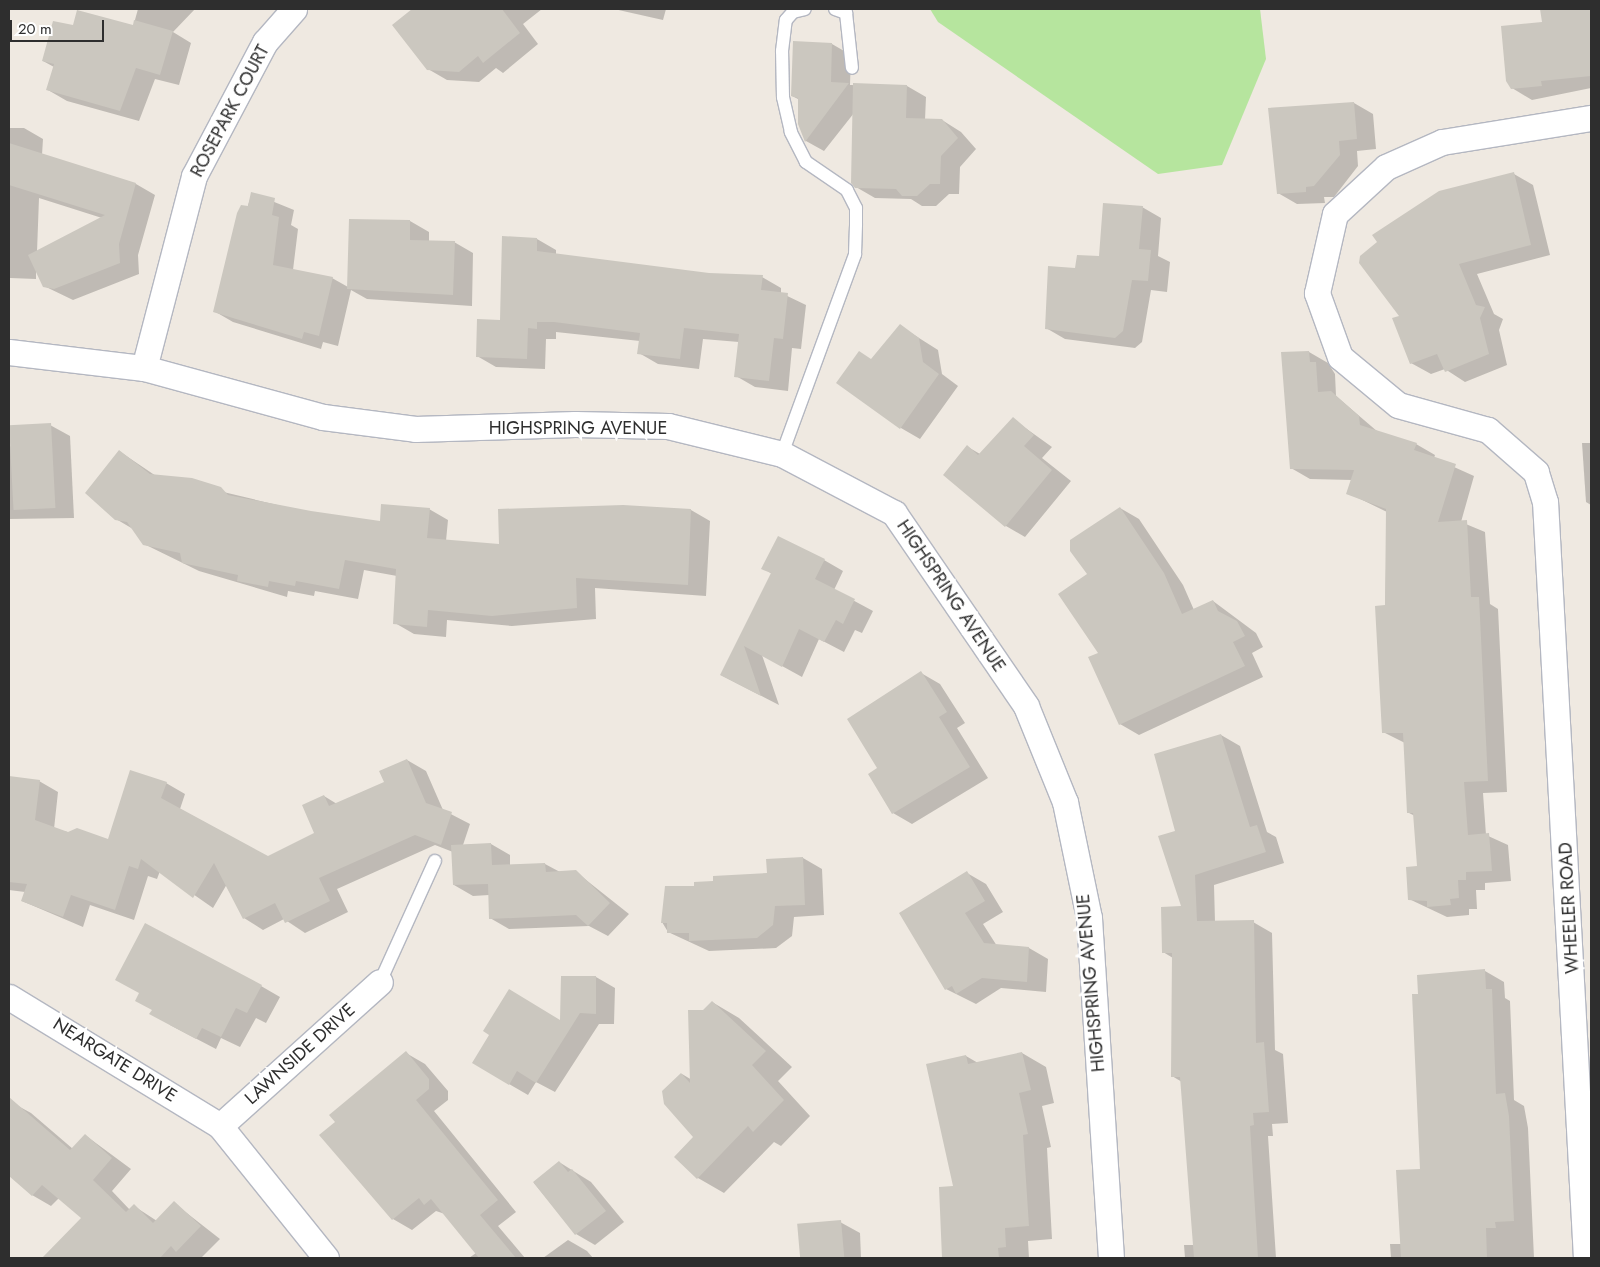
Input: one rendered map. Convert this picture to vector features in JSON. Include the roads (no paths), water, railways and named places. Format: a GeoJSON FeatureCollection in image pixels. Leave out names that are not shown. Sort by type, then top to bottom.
{"type":"FeatureCollection","features":[{"type":"Feature","properties":{"kind":"street","name":"ROSEPARK COURT"},"geometry":{"type":"LineString","coordinates":[[144,368],[194,176],[265,42],[294,9]]}},
{"type":"Feature","properties":{"kind":"street","name":"WHEELER ROAD"},"geometry":{"type":"LineString","coordinates":[[1586,1258],[1552,558],[1545,502],[1536,472],[1488,430],[1398,405],[1340,357],[1317,293],[1335,214],[1386,167],[1442,142],[1591,118]]}},
{"type":"Feature","properties":{"kind":"street","name":"HIGHSPRING AVENUE"},"geometry":{"type":"LineString","coordinates":[[9,352],[144,368],[324,417],[414,429],[575,424],[668,426],[782,454],[894,513],[1026,706],[1065,802],[1089,918],[1111,1258]]}},
{"type":"Feature","properties":{"kind":"street","name":"LAWNSIDE DRIVE"},"geometry":{"type":"LineString","coordinates":[[220,1126],[380,982]]}},
{"type":"Feature","properties":{"kind":"street","name":"NEARGATE DRIVE"},"geometry":{"type":"LineString","coordinates":[[9,997],[220,1126],[326,1258]]}},
{"type":"Feature","properties":{"kind":"lane"},"geometry":{"type":"LineString","coordinates":[[782,454],[855,254],[856,208],[847,190],[806,162],[791,132],[782,74],[786,20],[793,12],[805,9]]}},
{"type":"Feature","properties":{"kind":"lane"},"geometry":{"type":"LineString","coordinates":[[835,9],[846,12],[852,68]]}},
{"type":"Feature","properties":{"kind":"lane"},"geometry":{"type":"LineString","coordinates":[[380,982],[435,861]]}}]}
